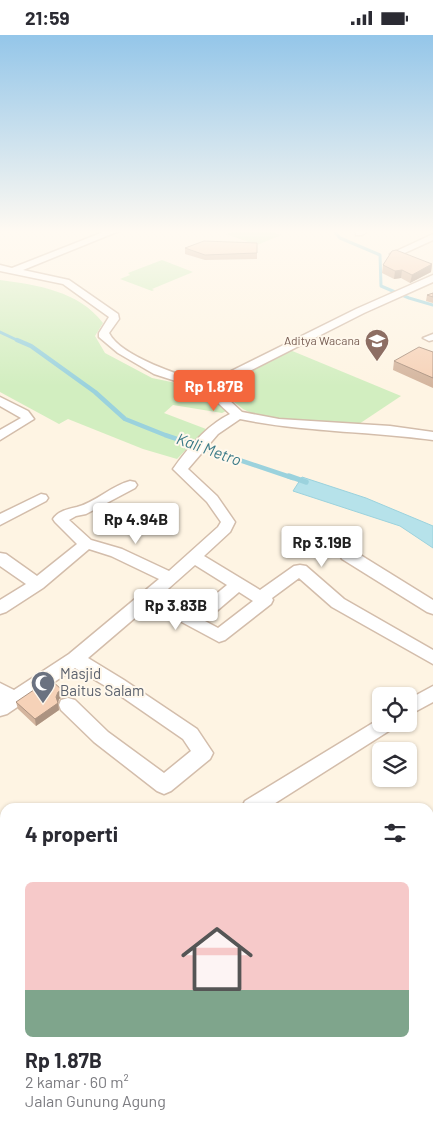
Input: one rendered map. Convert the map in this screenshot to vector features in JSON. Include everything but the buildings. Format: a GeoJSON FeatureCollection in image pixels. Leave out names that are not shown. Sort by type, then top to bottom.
{"type":"FeatureCollection","features":[{"type":"Feature","properties":{"kind":"street"},"geometry":{"type":"LineString","coordinates":[[68,282],[114,316],[114,319],[104,333],[105,337],[122,351],[158,372],[208,387],[238,415],[279,423],[390,430],[433,436]]}},
{"type":"Feature","properties":{"kind":"street"},"geometry":{"type":"LineString","coordinates":[[208,387],[360,311],[423,282]]}},
{"type":"Feature","properties":{"kind":"street"},"geometry":{"type":"LineString","coordinates":[[0,401],[24,414],[28,419],[0,436]]}},
{"type":"Feature","properties":{"kind":"street"},"geometry":{"type":"LineString","coordinates":[[5,700],[44,683],[75,659],[171,578],[225,529],[228,522],[212,499],[182,473],[180,469],[214,431],[229,419],[238,415]]}},
{"type":"Feature","properties":{"kind":"street"},"geometry":{"type":"LineString","coordinates":[[130,485],[81,511],[72,512],[60,519],[88,544],[134,561],[171,578]]}},
{"type":"Feature","properties":{"kind":"street"},"geometry":{"type":"LineString","coordinates":[[0,520],[41,498]]}},
{"type":"Feature","properties":{"kind":"street"},"geometry":{"type":"LineString","coordinates":[[0,608],[37,583],[88,544]]}},
{"type":"Feature","properties":{"kind":"street"},"geometry":{"type":"LineString","coordinates":[[348,555],[433,608]]}},
{"type":"Feature","properties":{"kind":"street"},"geometry":{"type":"LineString","coordinates":[[149,597],[219,637],[265,600],[194,557]]}},
{"type":"Feature","properties":{"kind":"street"},"geometry":{"type":"LineString","coordinates":[[0,558],[37,583]]}},
{"type":"Feature","properties":{"kind":"street"},"geometry":{"type":"LineString","coordinates":[[260,598],[300,570],[338,603],[433,658]]}},
{"type":"Feature","properties":{"kind":"street"},"geometry":{"type":"LineString","coordinates":[[193,622],[238,584]]}},
{"type":"Feature","properties":{"kind":"street"},"geometry":{"type":"LineString","coordinates":[[68,705],[101,737],[164,785],[203,753],[190,734],[118,685],[75,659]]}},
{"type":"Feature","properties":{"kind":"street"},"geometry":{"type":"LineString","coordinates":[[417,704],[433,693]]}},
{"type":"Feature","properties":{"kind":"street"},"geometry":{"type":"LineString","coordinates":[[258,803],[372,732]]}},
{"type":"Feature","properties":{"kind":"green space"},"geometry":{"type":"Polygon","coordinates":[[[0,282],[17,282],[56,291],[82,303],[103,323],[95,336],[105,353],[152,378],[186,385],[204,392],[226,411],[222,413],[173,405],[164,413],[206,429],[177,459],[143,449],[68,419],[59,424],[0,392],[0,282]]]}},
{"type":"Feature","properties":{"kind":"green space"},"geometry":{"type":"Polygon","coordinates":[[[129,282],[168,282],[152,289],[154,290],[152,291],[129,282]]]}},
{"type":"Feature","properties":{"kind":"green space"},"geometry":{"type":"Polygon","coordinates":[[[290,350],[401,396],[356,426],[257,416],[243,409],[215,387],[290,350]]]}},
{"type":"Feature","properties":{"kind":"water"},"geometry":{"type":"Polygon","coordinates":[[[302,477],[366,498],[433,526],[433,548],[400,526],[293,491],[302,477]]]}},
{"type":"Feature","properties":{"kind":"waterway"},"geometry":{"type":"LineString","coordinates":[[381,282],[381,286],[409,298],[433,305]]}},
{"type":"Feature","properties":{"kind":"waterway","name":"Kali Metro"},"geometry":{"type":"LineString","coordinates":[[0,332],[19,341]]}},
{"type":"Feature","properties":{"kind":"waterway","name":"Kali Metro"},"geometry":{"type":"LineString","coordinates":[[17,340],[31,346],[95,392],[125,419],[165,435],[293,478]]}},
{"type":"Feature","properties":{"kind":"waterway","name":"Kali Metro"},"geometry":{"type":"LineString","coordinates":[[289,476],[306,482]]}},
{"type":"Feature","properties":{"kind":"place","name":"Aditya Wacana"},"geometry":{"type":"Point","coordinates":[377,362]}},
{"type":"Feature","properties":{"kind":"place","name":"Masjid Baitus Salam"},"geometry":{"type":"Point","coordinates":[43,704]}}]}
